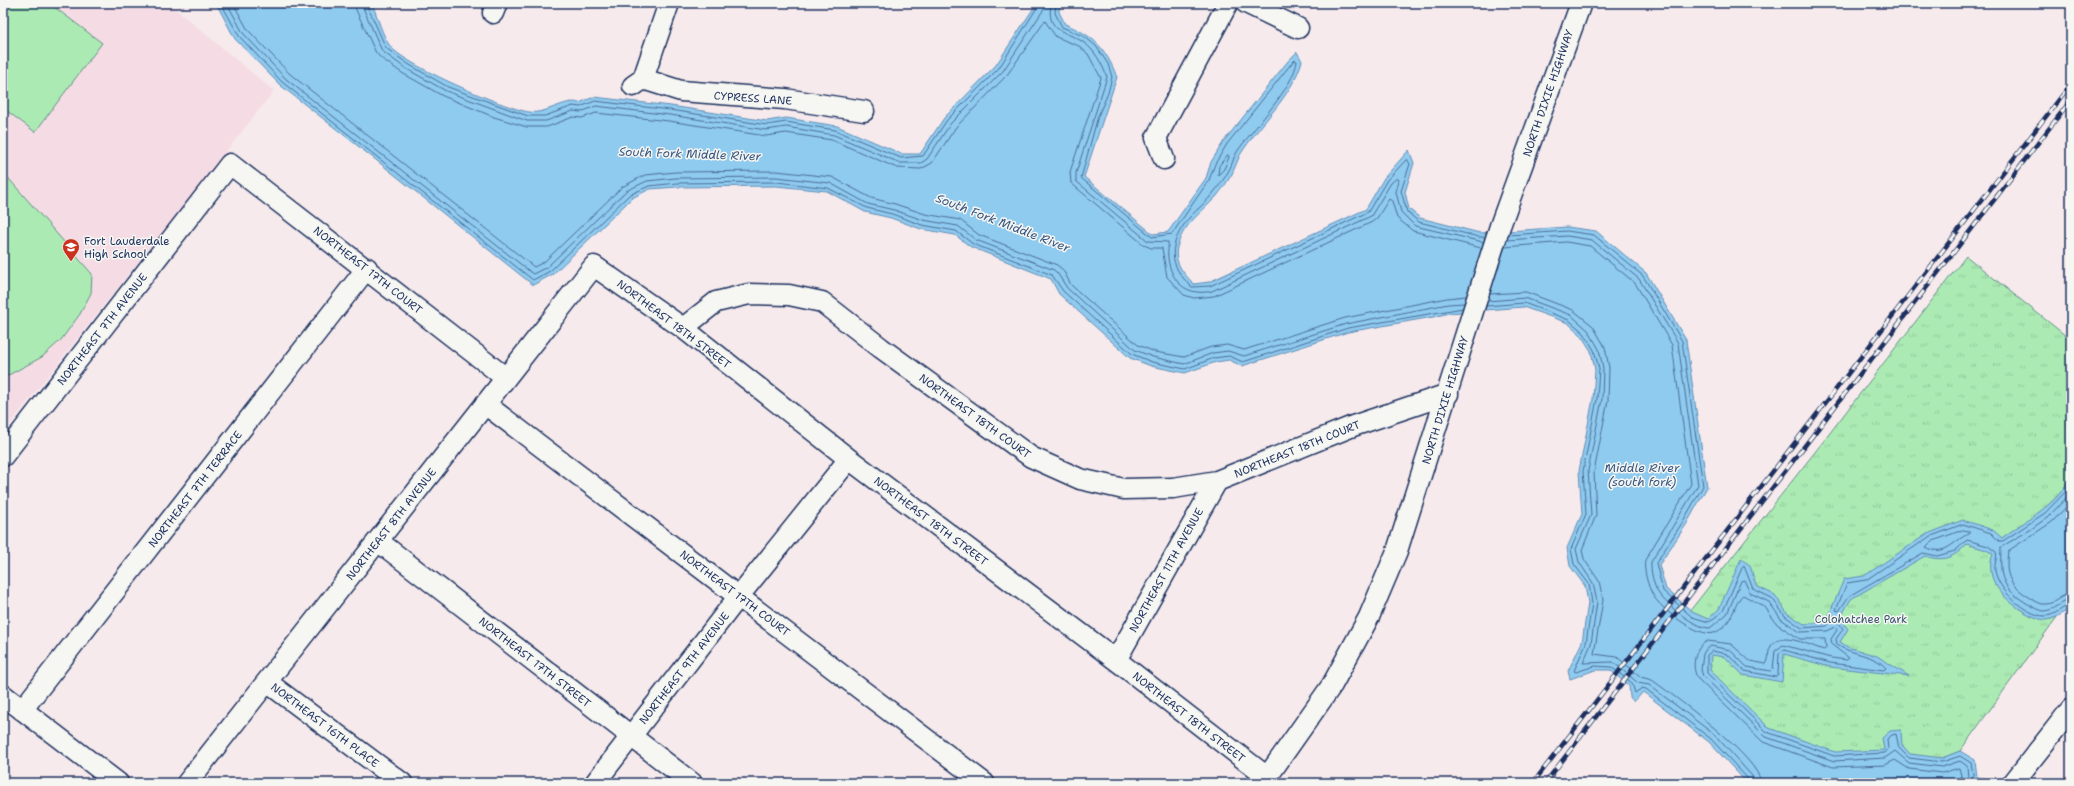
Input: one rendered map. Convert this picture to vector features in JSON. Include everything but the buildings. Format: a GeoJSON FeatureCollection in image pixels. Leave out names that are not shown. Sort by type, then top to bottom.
{"type":"FeatureCollection","features":[{"type":"Feature","properties":{"kind":"street","name":"CYPRESS LANE"},"geometry":{"type":"LineString","coordinates":[[669,3],[638,82],[681,91],[785,99],[864,111]]}},
{"type":"Feature","properties":{"kind":"street"},"geometry":{"type":"LineString","coordinates":[[1164,159],[1156,138],[1228,3]]}},
{"type":"Feature","properties":{"kind":"street"},"geometry":{"type":"LineString","coordinates":[[1246,3],[1298,28]]}},
{"type":"Feature","properties":{"kind":"street","name":"NORTH DIXIE HIGHWAY"},"geometry":{"type":"LineString","coordinates":[[1265,780],[1332,685],[1369,617],[1398,551],[1500,226],[1581,3]]}},
{"type":"Feature","properties":{"kind":"street","name":"NORTHEAST 17TH COURT"},"geometry":{"type":"LineString","coordinates":[[230,164],[367,268],[506,378]]}},
{"type":"Feature","properties":{"kind":"street","name":"NORTHEAST 7TH AVENUE"},"geometry":{"type":"LineString","coordinates":[[3,456],[230,164]]}},
{"type":"Feature","properties":{"kind":"street","name":"NORTHEAST 18TH STREET"},"geometry":{"type":"LineString","coordinates":[[594,266],[683,328],[849,459],[1116,660],[1265,780]]}},
{"type":"Feature","properties":{"kind":"street","name":"NORTHEAST 8TH AVENUE"},"geometry":{"type":"LineString","coordinates":[[188,783],[594,266]]}},
{"type":"Feature","properties":{"kind":"street","name":"NORTHEAST 7TH TERRACE"},"geometry":{"type":"LineString","coordinates":[[22,710],[367,268]]}},
{"type":"Feature","properties":{"kind":"street","name":"NORTHEAST 18TH COURT"},"geometry":{"type":"LineString","coordinates":[[683,328],[716,302],[749,294],[789,295],[822,302],[881,348],[1031,457],[1080,479],[1124,489],[1173,488],[1217,481],[1352,426],[1448,394]]}},
{"type":"Feature","properties":{"kind":"street","name":"NORTHEAST 17TH COURT"},"geometry":{"type":"LineString","coordinates":[[485,404],[984,783]]}},
{"type":"Feature","properties":{"kind":"street","name":"NORTHEAST 9TH AVENUE"},"geometry":{"type":"LineString","coordinates":[[595,783],[739,596],[849,459]]}},
{"type":"Feature","properties":{"kind":"street","name":"NORTHEAST 11TH AVENUE"},"geometry":{"type":"LineString","coordinates":[[1116,660],[1217,481]]}},
{"type":"Feature","properties":{"kind":"street","name":"NORTHEAST 17TH STREET"},"geometry":{"type":"LineString","coordinates":[[378,540],[692,783]]}},
{"type":"Feature","properties":{"kind":"street","name":"NORTHEAST 16TH PLACE"},"geometry":{"type":"LineString","coordinates":[[267,682],[402,783]]}},
{"type":"Feature","properties":{"kind":"street"},"geometry":{"type":"LineString","coordinates":[[3,695],[118,783]]}},
{"type":"Feature","properties":{"kind":"street"},"geometry":{"type":"LineString","coordinates":[[2018,776],[2071,709]]}},
{"type":"Feature","properties":{"kind":"shaded area","name":"Fort Lauderdale High School"},"geometry":{"type":"Polygon","coordinates":[[[3,3],[168,3],[274,91],[3,433],[3,3]]]}},
{"type":"Feature","properties":{"kind":"green space"},"geometry":{"type":"Polygon","coordinates":[[[3,3],[49,3],[102,43],[35,132],[3,108],[3,3]]]}},
{"type":"Feature","properties":{"kind":"green space"},"geometry":{"type":"Polygon","coordinates":[[[3,172],[92,274],[91,293],[80,314],[61,340],[42,357],[3,378],[3,172]]]}},
{"type":"Feature","properties":{"kind":"green space","name":"Colohatchee Park"},"geometry":{"type":"Polygon","coordinates":[[[1966,256],[2071,340],[2071,475],[2066,485],[2051,503],[2031,519],[2002,538],[2020,609],[2037,618],[2046,619],[2057,617],[1960,751],[1942,758],[1818,756],[1758,739],[1694,674],[1685,617],[1826,438],[1966,256]]]}},
{"type":"Feature","properties":{"kind":"water"},"geometry":{"type":"Polygon","coordinates":[[[216,3],[368,3],[373,6],[387,42],[399,54],[414,64],[455,85],[499,103],[529,112],[542,111],[568,103],[579,103],[594,97],[671,106],[767,121],[786,118],[837,126],[902,154],[920,154],[944,118],[996,65],[1037,3],[1060,3],[1059,12],[1065,24],[1084,33],[1103,50],[1117,77],[1084,177],[1153,234],[1168,232],[1206,178],[1211,162],[1224,141],[1288,61],[1297,52],[1302,61],[1297,74],[1283,99],[1248,143],[1240,155],[1232,174],[1220,192],[1189,224],[1181,237],[1176,256],[1186,276],[1194,284],[1209,282],[1366,209],[1384,178],[1409,150],[1414,163],[1405,192],[1409,209],[1420,218],[1480,233],[1567,227],[1596,231],[1646,273],[1686,340],[1707,487],[1686,525],[1659,565],[1666,589],[1694,613],[1708,619],[1719,609],[1741,559],[1750,565],[1756,586],[1775,595],[1787,613],[1804,624],[1826,622],[1844,579],[1864,576],[1927,534],[1963,520],[1993,530],[2002,538],[2041,511],[2059,495],[2071,475],[2071,608],[2056,617],[2046,620],[2039,619],[2026,613],[2011,603],[1998,589],[1991,573],[1993,554],[1986,550],[1967,544],[1953,556],[1948,558],[1937,559],[1925,556],[1851,599],[1840,618],[1848,629],[1840,642],[1848,647],[1877,656],[1909,676],[1830,667],[1784,654],[1782,682],[1743,675],[1725,657],[1711,655],[1710,670],[1769,728],[1835,752],[1884,750],[1882,738],[1890,731],[1901,730],[1902,745],[1910,754],[1942,758],[1960,751],[1975,760],[1977,777],[2013,783],[1747,783],[1709,742],[1643,692],[1634,702],[1630,697],[1629,686],[1610,670],[1595,670],[1570,679],[1568,671],[1582,642],[1588,603],[1585,586],[1570,566],[1567,548],[1582,514],[1579,471],[1593,399],[1595,370],[1591,351],[1581,335],[1568,323],[1523,307],[1449,313],[1348,332],[1242,366],[1229,360],[1216,362],[1185,373],[1151,366],[1130,358],[1059,294],[1051,279],[971,247],[955,235],[921,229],[891,218],[865,212],[827,191],[776,186],[677,187],[650,189],[632,198],[553,274],[533,285],[280,85],[235,39],[216,3]]]}},
{"type":"Feature","properties":{"kind":"railway"},"geometry":{"type":"LineString","coordinates":[[1533,783],[2071,84]]}},
{"type":"Feature","properties":{"kind":"railway"},"geometry":{"type":"LineString","coordinates":[[1545,783],[2071,100]]}},
{"type":"Feature","properties":{"kind":"place","name":"Fort Lauderdale High School"},"geometry":{"type":"Point","coordinates":[71,262]}},
{"type":"Feature","properties":{"kind":"water label","name":"South Fork Middle River"},"geometry":{"type":"Point","coordinates":[690,154]}},
{"type":"Feature","properties":{"kind":"water label","name":"South Fork Middle River"},"geometry":{"type":"Point","coordinates":[1003,223]}},
{"type":"Feature","properties":{"kind":"water label","name":"Middle River (south fork)"},"geometry":{"type":"Point","coordinates":[1642,475]}}]}
